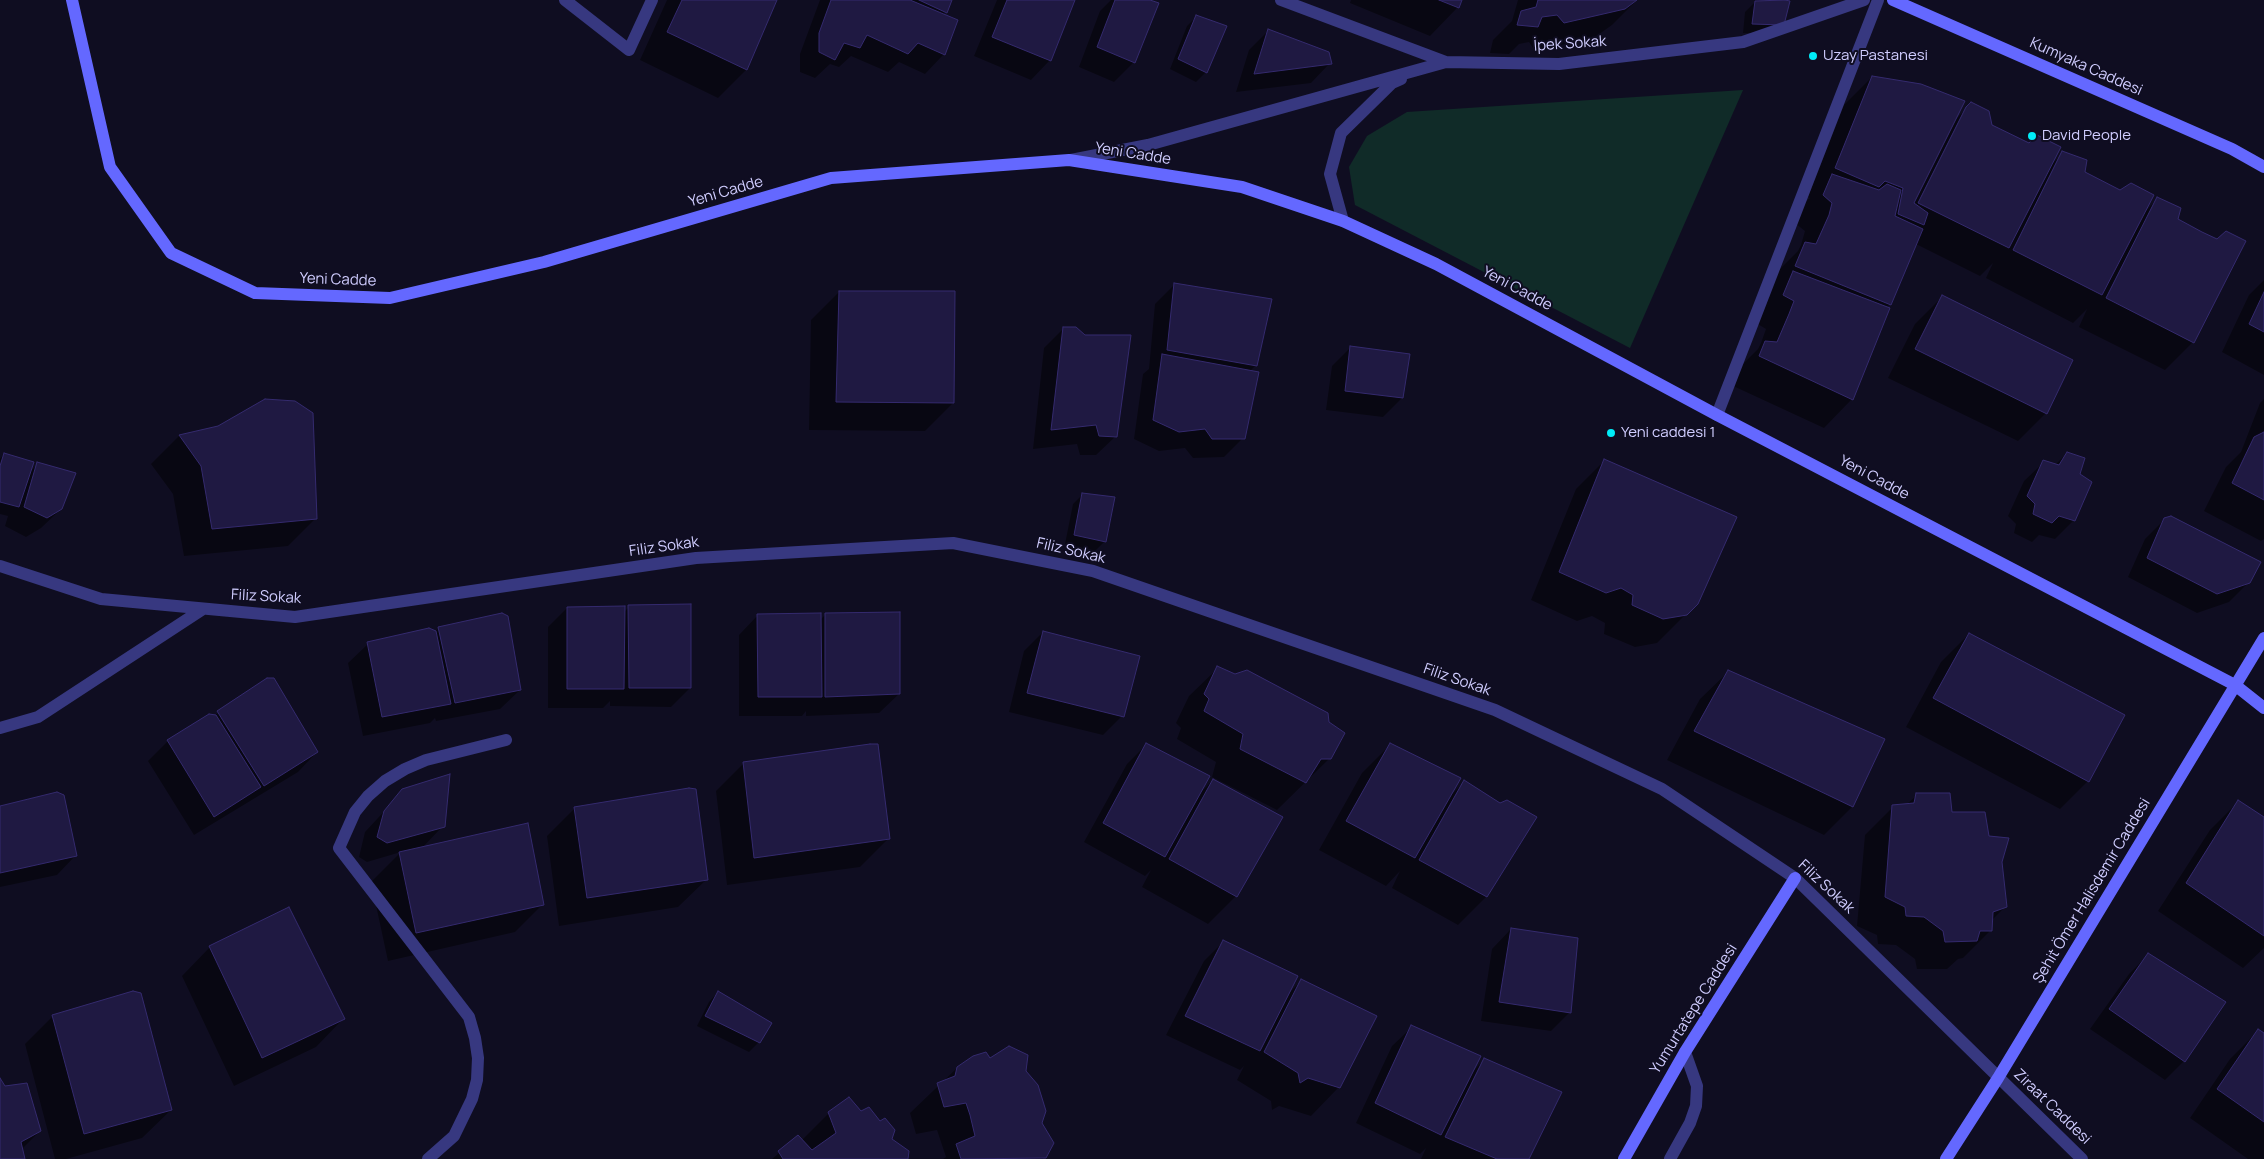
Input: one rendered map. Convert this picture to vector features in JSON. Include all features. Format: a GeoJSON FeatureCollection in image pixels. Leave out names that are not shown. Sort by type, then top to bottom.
{"type":"FeatureCollection","features":[{"type":"Feature","properties":{"kind":"street","name":"Yeni Cadde"},"geometry":{"type":"LineString","coordinates":[[72,0],[110,167],[171,253],[255,293],[390,298],[544,262],[831,178],[1069,160],[1242,187],[1343,221],[1436,264],[1717,415],[2235,685],[2264,708]]}},
{"type":"Feature","properties":{"kind":"street"},"geometry":{"type":"LineString","coordinates":[[566,0],[629,50],[652,0]]}},
{"type":"Feature","properties":{"kind":"street","name":"İpek Sokak"},"geometry":{"type":"LineString","coordinates":[[1282,0],[1446,62],[1559,64],[1744,42],[1864,0]]}},
{"type":"Feature","properties":{"kind":"street"},"geometry":{"type":"LineString","coordinates":[[1717,415],[1878,0]]}},
{"type":"Feature","properties":{"kind":"street","name":"Kumyaka Caddesi"},"geometry":{"type":"LineString","coordinates":[[1893,0],[2232,149],[2264,166]]}},
{"type":"Feature","properties":{"kind":"street"},"geometry":{"type":"LineString","coordinates":[[1069,160],[1148,144],[1446,62]]}},
{"type":"Feature","properties":{"kind":"street"},"geometry":{"type":"LineString","coordinates":[[1343,221],[1330,174],[1341,133],[1392,83],[1446,62]]}},
{"type":"Feature","properties":{"kind":"street","name":"Filiz Sokak"},"geometry":{"type":"LineString","coordinates":[[0,566],[101,599],[295,617],[696,558],[953,543],[1093,571],[1495,710],[1662,790],[1795,878],[1998,1078]]}},
{"type":"Feature","properties":{"kind":"street"},"geometry":{"type":"LineString","coordinates":[[0,728],[38,717],[203,609]]}},
{"type":"Feature","properties":{"kind":"street","name":"Şehit Ömer Halisdemir Caddesi"},"geometry":{"type":"LineString","coordinates":[[1946,1159],[1998,1078],[2264,638]]}},
{"type":"Feature","properties":{"kind":"street"},"geometry":{"type":"LineString","coordinates":[[428,1159],[454,1136],[464,1119],[472,1099],[477,1080],[478,1058],[469,1017],[339,848],[355,812],[368,796],[385,781],[404,769],[426,760],[506,740]]}},
{"type":"Feature","properties":{"kind":"street","name":"Yumurtatepe Caddesi"},"geometry":{"type":"LineString","coordinates":[[1624,1159],[1685,1052],[1795,878]]}},
{"type":"Feature","properties":{"kind":"street"},"geometry":{"type":"LineString","coordinates":[[1670,1159],[1690,1123],[1696,1106],[1697,1086],[1685,1052]]}},
{"type":"Feature","properties":{"kind":"street","name":"Ziraat Caddesi"},"geometry":{"type":"LineString","coordinates":[[1998,1078],[2082,1159]]}},
{"type":"Feature","properties":{"kind":"green space"},"geometry":{"type":"Polygon","coordinates":[[[1743,90],[1630,348],[1355,205],[1349,167],[1367,136],[1407,112],[1743,90]]]}},
{"type":"Feature","properties":{"kind":"building"},"geometry":{"type":"Polygon","coordinates":[[[682,0],[777,0],[747,70],[667,32],[682,0]]]}},
{"type":"Feature","properties":{"kind":"building"},"geometry":{"type":"Polygon","coordinates":[[[831,0],[910,0],[958,20],[945,55],[918,43],[908,54],[867,35],[860,48],[844,43],[835,60],[819,52],[819,33],[831,0]]]}},
{"type":"Feature","properties":{"kind":"building"},"geometry":{"type":"Polygon","coordinates":[[[919,0],[952,0],[947,13],[919,0]]]}},
{"type":"Feature","properties":{"kind":"building"},"geometry":{"type":"Polygon","coordinates":[[[1007,0],[1075,0],[1051,61],[992,37],[1007,0]]]}},
{"type":"Feature","properties":{"kind":"building"},"geometry":{"type":"Polygon","coordinates":[[[1115,0],[1150,0],[1159,3],[1135,63],[1097,47],[1115,0]]]}},
{"type":"Feature","properties":{"kind":"building"},"geometry":{"type":"Polygon","coordinates":[[[1439,0],[1462,0],[1459,8],[1439,0]]]}},
{"type":"Feature","properties":{"kind":"building"},"geometry":{"type":"Polygon","coordinates":[[[1538,0],[1637,0],[1625,9],[1564,23],[1557,15],[1542,17],[1538,27],[1517,25],[1521,11],[1536,7],[1538,0]]]}},
{"type":"Feature","properties":{"kind":"building"},"geometry":{"type":"Polygon","coordinates":[[[1755,1],[1790,1],[1784,25],[1752,24],[1755,1]]]}},
{"type":"Feature","properties":{"kind":"building"},"geometry":{"type":"Polygon","coordinates":[[[1196,15],[1227,26],[1207,73],[1178,59],[1196,15]]]}},
{"type":"Feature","properties":{"kind":"building"},"geometry":{"type":"Polygon","coordinates":[[[1268,29],[1329,52],[1332,64],[1254,74],[1268,29]]]}},
{"type":"Feature","properties":{"kind":"building"},"geometry":{"type":"Polygon","coordinates":[[[1872,76],[1921,84],[1965,101],[1914,203],[1928,213],[1924,225],[1898,214],[1903,188],[1885,181],[1879,187],[1835,168],[1872,76]]]}},
{"type":"Feature","properties":{"kind":"building"},"geometry":{"type":"Polygon","coordinates":[[[1971,102],[1989,111],[1992,125],[2029,143],[2037,135],[2061,147],[2009,248],[1918,203],[1966,107],[1971,102]]]}},
{"type":"Feature","properties":{"kind":"building"},"geometry":{"type":"Polygon","coordinates":[[[2062,151],[2087,160],[2085,172],[2120,190],[2131,183],[2154,195],[2102,295],[2013,250],[2062,151]]]}},
{"type":"Feature","properties":{"kind":"building"},"geometry":{"type":"Polygon","coordinates":[[[1832,174],[1879,190],[1887,184],[1901,190],[1895,216],[1923,229],[1891,305],[1795,266],[1805,242],[1816,244],[1829,215],[1832,203],[1823,195],[1832,174]]]}},
{"type":"Feature","properties":{"kind":"building"},"geometry":{"type":"Polygon","coordinates":[[[2157,197],[2181,208],[2178,219],[2202,232],[2217,239],[2226,231],[2246,241],[2194,343],[2106,298],[2157,197]]]}},
{"type":"Feature","properties":{"kind":"building"},"geometry":{"type":"Polygon","coordinates":[[[1793,271],[1890,308],[1853,400],[1759,356],[1765,341],[1777,342],[1789,314],[1794,301],[1783,295],[1793,271]]]}},
{"type":"Feature","properties":{"kind":"building"},"geometry":{"type":"Polygon","coordinates":[[[1174,283],[1272,299],[1257,366],[1167,350],[1174,283]]]}},
{"type":"Feature","properties":{"kind":"building"},"geometry":{"type":"Polygon","coordinates":[[[839,291],[955,291],[954,403],[836,402],[839,291]]]}},
{"type":"Feature","properties":{"kind":"building"},"geometry":{"type":"Polygon","coordinates":[[[2264,292],[2264,332],[2249,324],[2264,292]]]}},
{"type":"Feature","properties":{"kind":"building"},"geometry":{"type":"Polygon","coordinates":[[[1942,295],[2073,360],[2047,414],[1915,349],[1942,295]]]}},
{"type":"Feature","properties":{"kind":"building"},"geometry":{"type":"Polygon","coordinates":[[[1063,327],[1076,327],[1085,335],[1131,335],[1117,437],[1099,436],[1096,425],[1051,430],[1063,327]]]}},
{"type":"Feature","properties":{"kind":"building"},"geometry":{"type":"Polygon","coordinates":[[[1350,346],[1410,354],[1403,398],[1345,391],[1350,346]]]}},
{"type":"Feature","properties":{"kind":"building"},"geometry":{"type":"Polygon","coordinates":[[[1162,354],[1259,372],[1245,439],[1212,439],[1205,429],[1179,432],[1153,420],[1162,354]]]}},
{"type":"Feature","properties":{"kind":"building"},"geometry":{"type":"Polygon","coordinates":[[[265,399],[295,401],[313,413],[317,519],[212,529],[201,466],[179,435],[218,426],[265,399]]]}},
{"type":"Feature","properties":{"kind":"building"},"geometry":{"type":"Polygon","coordinates":[[[2264,432],[2264,500],[2232,483],[2254,437],[2264,432]]]}},
{"type":"Feature","properties":{"kind":"building"},"geometry":{"type":"Polygon","coordinates":[[[2067,452],[2085,458],[2080,474],[2092,482],[2075,521],[2059,516],[2052,523],[2033,514],[2035,504],[2027,496],[2043,460],[2059,465],[2067,452]]]}},
{"type":"Feature","properties":{"kind":"building"},"geometry":{"type":"Polygon","coordinates":[[[4,453],[34,462],[19,507],[0,502],[0,466],[4,453]]]}},
{"type":"Feature","properties":{"kind":"building"},"geometry":{"type":"Polygon","coordinates":[[[1604,459],[1737,517],[1698,604],[1687,615],[1663,619],[1632,605],[1633,595],[1621,588],[1606,593],[1559,572],[1604,459]]]}},
{"type":"Feature","properties":{"kind":"building"},"geometry":{"type":"Polygon","coordinates":[[[37,462],[76,473],[62,509],[47,518],[24,507],[37,462]]]}},
{"type":"Feature","properties":{"kind":"building"},"geometry":{"type":"Polygon","coordinates":[[[1082,493],[1115,497],[1106,542],[1074,535],[1082,493]]]}},
{"type":"Feature","properties":{"kind":"building"},"geometry":{"type":"Polygon","coordinates":[[[2171,516],[2261,562],[2250,583],[2217,594],[2147,558],[2164,518],[2171,516]]]}},
{"type":"Feature","properties":{"kind":"building"},"geometry":{"type":"Polygon","coordinates":[[[691,604],[691,688],[629,688],[628,605],[691,604]]]}},
{"type":"Feature","properties":{"kind":"building"},"geometry":{"type":"Polygon","coordinates":[[[625,606],[624,689],[567,689],[567,607],[625,606]]]}},
{"type":"Feature","properties":{"kind":"building"},"geometry":{"type":"Polygon","coordinates":[[[900,612],[900,694],[825,697],[825,613],[900,612]]]}},
{"type":"Feature","properties":{"kind":"building"},"geometry":{"type":"Polygon","coordinates":[[[502,613],[508,616],[521,690],[455,703],[438,627],[502,613]]]}},
{"type":"Feature","properties":{"kind":"building"},"geometry":{"type":"Polygon","coordinates":[[[821,613],[822,697],[758,697],[757,614],[821,613]]]}},
{"type":"Feature","properties":{"kind":"building"},"geometry":{"type":"Polygon","coordinates":[[[429,628],[436,631],[451,704],[382,717],[367,642],[429,628]]]}},
{"type":"Feature","properties":{"kind":"building"},"geometry":{"type":"Polygon","coordinates":[[[1043,631],[1140,656],[1124,717],[1027,693],[1043,631]]]}},
{"type":"Feature","properties":{"kind":"building"},"geometry":{"type":"Polygon","coordinates":[[[1969,633],[2125,715],[2089,782],[1933,698],[1969,633]]]}},
{"type":"Feature","properties":{"kind":"building"},"geometry":{"type":"Polygon","coordinates":[[[1217,666],[1235,674],[1247,670],[1328,713],[1329,722],[1345,733],[1331,759],[1321,759],[1306,783],[1240,749],[1243,734],[1204,711],[1209,699],[1204,694],[1217,666]]]}},
{"type":"Feature","properties":{"kind":"building"},"geometry":{"type":"Polygon","coordinates":[[[1728,670],[1885,739],[1853,807],[1694,731],[1728,670]]]}},
{"type":"Feature","properties":{"kind":"building"},"geometry":{"type":"Polygon","coordinates":[[[267,678],[274,678],[318,752],[264,786],[217,711],[267,678]]]}},
{"type":"Feature","properties":{"kind":"building"},"geometry":{"type":"Polygon","coordinates":[[[209,714],[216,715],[261,787],[214,817],[167,740],[209,714]]]}},
{"type":"Feature","properties":{"kind":"building"},"geometry":{"type":"Polygon","coordinates":[[[1146,743],[1210,776],[1165,857],[1103,823],[1146,743]]]}},
{"type":"Feature","properties":{"kind":"building"},"geometry":{"type":"Polygon","coordinates":[[[1390,743],[1461,778],[1415,858],[1346,821],[1390,743]]]}},
{"type":"Feature","properties":{"kind":"building"},"geometry":{"type":"Polygon","coordinates":[[[878,744],[890,839],[754,858],[743,762],[878,744]]]}},
{"type":"Feature","properties":{"kind":"building"},"geometry":{"type":"Polygon","coordinates":[[[450,774],[445,827],[387,843],[377,837],[384,811],[402,789],[450,774]]]}},
{"type":"Feature","properties":{"kind":"building"},"geometry":{"type":"Polygon","coordinates":[[[1213,779],[1283,817],[1237,897],[1169,859],[1213,779]]]}},
{"type":"Feature","properties":{"kind":"building"},"geometry":{"type":"Polygon","coordinates":[[[1464,780],[1500,803],[1507,800],[1537,817],[1487,897],[1419,860],[1464,780]]]}},
{"type":"Feature","properties":{"kind":"building"},"geometry":{"type":"Polygon","coordinates":[[[689,788],[696,789],[708,880],[587,898],[574,807],[689,788]]]}},
{"type":"Feature","properties":{"kind":"building"},"geometry":{"type":"Polygon","coordinates":[[[57,792],[64,795],[77,856],[0,873],[0,806],[57,792]]]}},
{"type":"Feature","properties":{"kind":"building"},"geometry":{"type":"Polygon","coordinates":[[[1916,793],[1950,793],[1952,812],[1985,812],[1989,836],[2009,838],[2002,862],[2007,907],[1993,912],[1992,931],[1980,931],[1977,941],[1945,942],[1943,931],[1924,917],[1906,916],[1905,907],[1885,897],[1892,805],[1914,803],[1916,793]]]}},
{"type":"Feature","properties":{"kind":"building"},"geometry":{"type":"Polygon","coordinates":[[[2238,800],[2264,817],[2264,936],[2186,883],[2238,800]]]}},
{"type":"Feature","properties":{"kind":"building"},"geometry":{"type":"Polygon","coordinates":[[[528,823],[544,905],[416,933],[399,852],[528,823]]]}},
{"type":"Feature","properties":{"kind":"building"},"geometry":{"type":"Polygon","coordinates":[[[289,907],[345,1019],[262,1058],[209,946],[289,907]]]}},
{"type":"Feature","properties":{"kind":"building"},"geometry":{"type":"Polygon","coordinates":[[[1511,928],[1578,938],[1571,1013],[1499,1002],[1511,928]]]}},
{"type":"Feature","properties":{"kind":"building"},"geometry":{"type":"Polygon","coordinates":[[[1223,940],[1298,976],[1260,1051],[1185,1016],[1223,940]]]}},
{"type":"Feature","properties":{"kind":"building"},"geometry":{"type":"Polygon","coordinates":[[[2148,953],[2226,1002],[2185,1062],[2109,1009],[2148,953]]]}},
{"type":"Feature","properties":{"kind":"building"},"geometry":{"type":"Polygon","coordinates":[[[1301,979],[1377,1016],[1340,1088],[1308,1078],[1300,1083],[1298,1073],[1264,1052],[1301,979]]]}},
{"type":"Feature","properties":{"kind":"building"},"geometry":{"type":"Polygon","coordinates":[[[133,991],[141,993],[172,1110],[84,1134],[52,1015],[133,991]]]}},
{"type":"Feature","properties":{"kind":"building"},"geometry":{"type":"Polygon","coordinates":[[[718,991],[772,1023],[760,1043],[705,1016],[718,991]]]}},
{"type":"Feature","properties":{"kind":"building"},"geometry":{"type":"Polygon","coordinates":[[[1411,1025],[1481,1056],[1441,1135],[1375,1103],[1411,1025]]]}},
{"type":"Feature","properties":{"kind":"building"},"geometry":{"type":"Polygon","coordinates":[[[2258,1029],[2264,1033],[2264,1122],[2217,1089],[2258,1029]]]}},
{"type":"Feature","properties":{"kind":"building"},"geometry":{"type":"Polygon","coordinates":[[[1009,1046],[1028,1055],[1026,1071],[1038,1085],[1046,1111],[1042,1123],[1054,1143],[1046,1158],[961,1159],[956,1144],[975,1136],[970,1115],[966,1103],[944,1107],[937,1083],[955,1076],[957,1067],[973,1056],[986,1052],[990,1058],[1009,1046]]]}},
{"type":"Feature","properties":{"kind":"building"},"geometry":{"type":"Polygon","coordinates":[[[1484,1058],[1562,1092],[1529,1159],[1497,1159],[1445,1137],[1484,1058]]]}},
{"type":"Feature","properties":{"kind":"building"},"geometry":{"type":"Polygon","coordinates":[[[0,1078],[5,1086],[27,1083],[41,1131],[21,1142],[25,1159],[0,1159],[0,1078]]]}},
{"type":"Feature","properties":{"kind":"building"},"geometry":{"type":"Polygon","coordinates":[[[849,1097],[861,1111],[869,1107],[880,1121],[885,1118],[895,1130],[892,1139],[909,1151],[908,1159],[783,1159],[778,1151],[798,1135],[812,1150],[836,1133],[828,1112],[849,1097]]]}},
{"type":"Feature","properties":{"kind":"place","name":"Uzay Pastanesi"},"geometry":{"type":"Point","coordinates":[1813,56]}},
{"type":"Feature","properties":{"kind":"place","name":"David People"},"geometry":{"type":"Point","coordinates":[2032,136]}},
{"type":"Feature","properties":{"kind":"place","name":"Yeni caddesi 1"},"geometry":{"type":"Point","coordinates":[1611,433]}}]}
